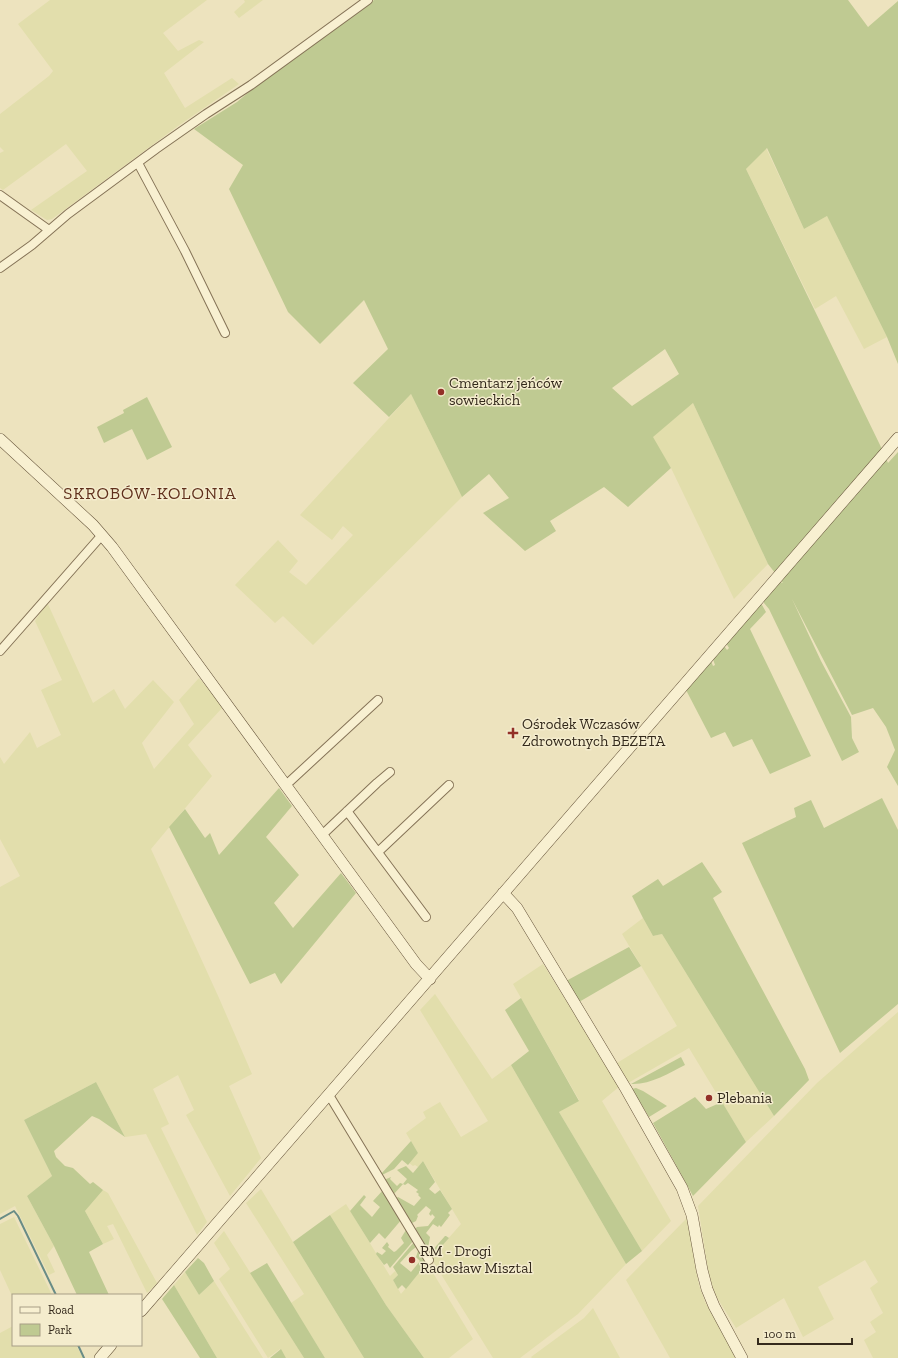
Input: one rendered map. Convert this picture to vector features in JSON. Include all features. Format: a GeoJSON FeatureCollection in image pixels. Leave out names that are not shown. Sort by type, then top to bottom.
{"type":"FeatureCollection","features":[{"type":"Feature","properties":{"kind":"street"},"geometry":{"type":"LineString","coordinates":[[0,268],[138,163],[206,114],[252,86],[368,0]]}},
{"type":"Feature","properties":{"kind":"street"},"geometry":{"type":"LineString","coordinates":[[138,163],[185,251],[225,333]]}},
{"type":"Feature","properties":{"kind":"street"},"geometry":{"type":"LineString","coordinates":[[0,195],[49,230]]}},
{"type":"Feature","properties":{"kind":"street"},"geometry":{"type":"LineString","coordinates":[[142,1310],[898,438]]}},
{"type":"Feature","properties":{"kind":"street"},"geometry":{"type":"LineString","coordinates":[[0,439],[102,535],[416,964],[430,979]]}},
{"type":"Feature","properties":{"kind":"street"},"geometry":{"type":"LineString","coordinates":[[0,651],[102,535]]}},
{"type":"Feature","properties":{"kind":"street"},"geometry":{"type":"LineString","coordinates":[[286,785],[378,700]]}},
{"type":"Feature","properties":{"kind":"street"},"geometry":{"type":"LineString","coordinates":[[322,835],[390,772]]}},
{"type":"Feature","properties":{"kind":"street"},"geometry":{"type":"LineString","coordinates":[[378,852],[449,785]]}},
{"type":"Feature","properties":{"kind":"street"},"geometry":{"type":"LineString","coordinates":[[347,811],[426,917]]}},
{"type":"Feature","properties":{"kind":"street"},"geometry":{"type":"LineString","coordinates":[[504,893],[517,908],[629,1095],[682,1188],[689,1203],[693,1218],[702,1270],[707,1289],[714,1306],[742,1358]]}},
{"type":"Feature","properties":{"kind":"street"},"geometry":{"type":"LineString","coordinates":[[329,1095],[429,1260]]}},
{"type":"Feature","properties":{"kind":"shaded area"},"geometry":{"type":"Polygon","coordinates":[[[50,0],[207,0],[163,33],[178,51],[199,40],[204,42],[164,73],[185,108],[232,78],[239,84],[178,126],[52,219],[47,220],[31,210],[87,171],[66,144],[3,190],[0,188],[0,153],[4,151],[0,147],[0,114],[49,76],[53,71],[18,24],[50,0]]]}},
{"type":"Feature","properties":{"kind":"shaded area"},"geometry":{"type":"Polygon","coordinates":[[[244,0],[263,0],[239,18],[234,12],[245,2],[244,0]]]}},
{"type":"Feature","properties":{"kind":"shaded area"},"geometry":{"type":"Polygon","coordinates":[[[766,148],[804,229],[827,216],[887,337],[864,349],[836,296],[815,309],[746,169],[766,148]]]}},
{"type":"Feature","properties":{"kind":"shaded area"},"geometry":{"type":"Polygon","coordinates":[[[411,394],[462,497],[313,645],[283,616],[275,623],[235,585],[278,540],[298,561],[289,572],[306,585],[353,535],[343,526],[332,540],[300,515],[411,394]]]}},
{"type":"Feature","properties":{"kind":"shaded area"},"geometry":{"type":"Polygon","coordinates":[[[693,403],[768,564],[734,599],[671,468],[652,437],[693,403]]]}},
{"type":"Feature","properties":{"kind":"shaded area"},"geometry":{"type":"Polygon","coordinates":[[[47,602],[93,703],[114,689],[125,709],[153,680],[174,702],[142,743],[154,769],[194,724],[179,700],[199,678],[223,707],[188,745],[212,776],[151,849],[252,1074],[229,1086],[261,1158],[230,1196],[186,1115],[194,1110],[178,1075],[153,1089],[169,1124],[161,1128],[207,1222],[197,1235],[146,1134],[125,1137],[96,1082],[24,1120],[52,1176],[27,1196],[54,1246],[47,1255],[55,1272],[49,1275],[15,1206],[0,1214],[0,887],[20,876],[0,839],[0,757],[4,764],[30,732],[37,748],[61,735],[41,690],[62,680],[35,621],[47,602]]]}},
{"type":"Feature","properties":{"kind":"shaded area"},"geometry":{"type":"Polygon","coordinates":[[[643,918],[653,936],[662,934],[774,1116],[746,1142],[689,1048],[628,1083],[617,1063],[677,1026],[622,934],[643,918]]]}},
{"type":"Feature","properties":{"kind":"shaded area"},"geometry":{"type":"Polygon","coordinates":[[[543,964],[620,1086],[602,1101],[671,1221],[642,1251],[559,1112],[579,1100],[513,984],[543,964]]]}},
{"type":"Feature","properties":{"kind":"shaded area"},"geometry":{"type":"Polygon","coordinates":[[[435,994],[492,1079],[511,1065],[626,1264],[578,1314],[520,1358],[493,1358],[431,1258],[461,1224],[423,1161],[418,1167],[409,1163],[418,1153],[406,1133],[426,1118],[423,1112],[440,1102],[461,1137],[488,1121],[420,1010],[435,994]]]}},
{"type":"Feature","properties":{"kind":"shaded area"},"geometry":{"type":"Polygon","coordinates":[[[898,1012],[898,1358],[873,1358],[864,1340],[876,1332],[870,1322],[883,1313],[870,1288],[878,1282],[865,1260],[818,1287],[834,1319],[803,1337],[784,1298],[736,1328],[716,1296],[709,1276],[698,1206],[817,1083],[898,1012]]]}},
{"type":"Feature","properties":{"kind":"shaded area"},"geometry":{"type":"Polygon","coordinates":[[[261,1189],[364,1358],[325,1358],[291,1303],[304,1294],[246,1203],[261,1189]]]}},
{"type":"Feature","properties":{"kind":"shaded area"},"geometry":{"type":"Polygon","coordinates":[[[103,1190],[108,1193],[157,1283],[147,1293],[113,1224],[107,1226],[114,1239],[103,1244],[85,1211],[103,1190]]]}},
{"type":"Feature","properties":{"kind":"shaded area"},"geometry":{"type":"Polygon","coordinates":[[[346,1204],[390,1276],[395,1271],[398,1275],[393,1280],[401,1294],[427,1263],[473,1339],[449,1358],[424,1358],[386,1305],[330,1215],[346,1204]]]}},
{"type":"Feature","properties":{"kind":"shaded area"},"geometry":{"type":"Polygon","coordinates":[[[14,1217],[52,1294],[12,1294],[12,1296],[0,1270],[0,1224],[14,1217]]]}},
{"type":"Feature","properties":{"kind":"shaded area"},"geometry":{"type":"Polygon","coordinates":[[[688,1217],[699,1285],[705,1302],[737,1358],[670,1358],[626,1280],[688,1217]]]}},
{"type":"Feature","properties":{"kind":"shaded area"},"geometry":{"type":"Polygon","coordinates":[[[224,1231],[304,1358],[286,1358],[280,1349],[268,1358],[219,1279],[230,1269],[214,1243],[224,1231]]]}},
{"type":"Feature","properties":{"kind":"shaded area"},"geometry":{"type":"Polygon","coordinates":[[[185,1272],[199,1295],[214,1281],[263,1358],[217,1358],[174,1285],[185,1272]]]}},
{"type":"Feature","properties":{"kind":"shaded area"},"geometry":{"type":"Polygon","coordinates":[[[593,1308],[620,1358],[531,1357],[584,1318],[593,1308]]]}},
{"type":"Feature","properties":{"kind":"shaded area"},"geometry":{"type":"Polygon","coordinates":[[[12,1327],[12,1346],[77,1346],[83,1358],[0,1358],[0,1333],[12,1327]]]}},
{"type":"Feature","properties":{"kind":"green space"},"geometry":{"type":"Polygon","coordinates":[[[374,0],[848,0],[868,27],[898,1],[898,364],[887,337],[827,216],[804,229],[767,148],[746,169],[888,463],[898,452],[898,786],[887,767],[895,750],[886,727],[873,708],[852,715],[792,599],[821,661],[851,717],[852,738],[859,752],[842,761],[769,609],[764,603],[764,600],[780,582],[783,583],[768,564],[693,403],[653,437],[671,468],[628,507],[604,487],[550,521],[556,531],[525,551],[483,513],[509,498],[489,474],[462,497],[411,394],[389,417],[353,383],[388,349],[364,300],[320,344],[288,312],[229,189],[243,165],[194,129],[237,102],[263,80],[374,0]],[[665,349],[612,388],[632,406],[679,374],[665,349]]]}},
{"type":"Feature","properties":{"kind":"green space"},"geometry":{"type":"Polygon","coordinates":[[[147,397],[172,447],[147,460],[132,429],[104,443],[97,427],[124,413],[123,410],[147,397]]]}},
{"type":"Feature","properties":{"kind":"green space"},"geometry":{"type":"Polygon","coordinates":[[[759,605],[762,605],[766,612],[750,629],[811,756],[770,774],[752,739],[733,747],[725,732],[711,738],[686,690],[711,661],[713,666],[715,665],[713,659],[724,646],[727,650],[729,648],[726,643],[759,605]]]}},
{"type":"Feature","properties":{"kind":"green space"},"geometry":{"type":"Polygon","coordinates":[[[279,788],[292,806],[266,837],[299,875],[274,903],[293,928],[341,873],[356,893],[281,984],[275,973],[250,984],[169,827],[185,809],[205,838],[210,833],[219,855],[279,788]]]}},
{"type":"Feature","properties":{"kind":"green space"},"geometry":{"type":"Polygon","coordinates":[[[882,798],[898,830],[898,1004],[840,1053],[742,843],[796,817],[794,808],[811,800],[824,828],[882,798]]]}},
{"type":"Feature","properties":{"kind":"green space"},"geometry":{"type":"Polygon","coordinates":[[[702,862],[722,892],[713,898],[805,1069],[809,1080],[774,1116],[662,934],[653,936],[632,896],[658,879],[663,886],[702,862]]]}},
{"type":"Feature","properties":{"kind":"green space"},"geometry":{"type":"Polygon","coordinates":[[[629,947],[641,966],[579,1002],[566,981],[629,947]]]}},
{"type":"Feature","properties":{"kind":"green space"},"geometry":{"type":"Polygon","coordinates":[[[521,998],[579,1101],[559,1112],[642,1251],[626,1264],[511,1065],[529,1051],[505,1010],[521,998]]]}},
{"type":"Feature","properties":{"kind":"green space"},"geometry":{"type":"Polygon","coordinates":[[[681,1057],[685,1065],[652,1081],[631,1084],[681,1057]]]}},
{"type":"Feature","properties":{"kind":"green space"},"geometry":{"type":"Polygon","coordinates":[[[96,1082],[125,1137],[99,1119],[92,1116],[54,1151],[56,1157],[65,1166],[73,1168],[90,1184],[93,1182],[103,1190],[85,1211],[103,1244],[89,1252],[109,1294],[77,1294],[54,1246],[27,1196],[52,1176],[24,1120],[96,1082]]]}},
{"type":"Feature","properties":{"kind":"green space"},"geometry":{"type":"Polygon","coordinates":[[[636,1088],[667,1106],[649,1117],[632,1089],[636,1088]]]}},
{"type":"Feature","properties":{"kind":"green space"},"geometry":{"type":"Polygon","coordinates":[[[695,1097],[706,1109],[722,1102],[746,1142],[693,1196],[653,1123],[695,1097]]]}},
{"type":"Feature","properties":{"kind":"green space"},"geometry":{"type":"Polygon","coordinates":[[[411,1141],[418,1153],[408,1165],[402,1160],[394,1169],[382,1175],[381,1174],[411,1141]]]}},
{"type":"Feature","properties":{"kind":"green space"},"geometry":{"type":"Polygon","coordinates":[[[423,1161],[435,1182],[429,1189],[435,1194],[440,1190],[452,1209],[448,1213],[450,1215],[441,1227],[433,1224],[426,1233],[430,1237],[428,1248],[425,1247],[414,1230],[417,1227],[428,1226],[435,1217],[432,1214],[431,1216],[429,1214],[431,1210],[426,1206],[417,1215],[416,1221],[410,1224],[396,1198],[398,1197],[414,1206],[421,1198],[416,1192],[418,1190],[408,1183],[405,1185],[403,1184],[407,1179],[397,1170],[406,1166],[413,1173],[423,1161]]]}},
{"type":"Feature","properties":{"kind":"green space"},"geometry":{"type":"Polygon","coordinates":[[[391,1177],[390,1179],[397,1186],[400,1183],[403,1184],[393,1195],[384,1180],[391,1177]]]}},
{"type":"Feature","properties":{"kind":"green space"},"geometry":{"type":"Polygon","coordinates":[[[384,1189],[402,1219],[385,1239],[379,1233],[370,1243],[350,1211],[364,1195],[366,1197],[360,1205],[372,1217],[380,1207],[373,1201],[384,1189]]]}},
{"type":"Feature","properties":{"kind":"green space"},"geometry":{"type":"Polygon","coordinates":[[[330,1215],[386,1305],[424,1358],[364,1358],[293,1242],[330,1215]]]}},
{"type":"Feature","properties":{"kind":"green space"},"geometry":{"type":"Polygon","coordinates":[[[406,1230],[408,1230],[414,1240],[390,1268],[387,1263],[384,1265],[376,1254],[377,1252],[382,1255],[386,1251],[382,1248],[387,1242],[389,1245],[388,1247],[394,1252],[396,1251],[404,1243],[401,1238],[406,1230]]]}},
{"type":"Feature","properties":{"kind":"green space"},"geometry":{"type":"Polygon","coordinates":[[[445,1236],[449,1238],[431,1258],[429,1255],[445,1236]]]}},
{"type":"Feature","properties":{"kind":"green space"},"geometry":{"type":"Polygon","coordinates":[[[414,1242],[416,1247],[400,1263],[411,1272],[420,1261],[416,1257],[418,1251],[421,1251],[427,1263],[406,1289],[402,1285],[398,1289],[393,1280],[398,1275],[393,1267],[414,1242]]]}},
{"type":"Feature","properties":{"kind":"green space"},"geometry":{"type":"Polygon","coordinates":[[[198,1258],[204,1263],[214,1281],[199,1295],[185,1272],[198,1258]]]}},
{"type":"Feature","properties":{"kind":"green space"},"geometry":{"type":"Polygon","coordinates":[[[267,1263],[325,1358],[304,1358],[250,1273],[267,1263]]]}},
{"type":"Feature","properties":{"kind":"green space"},"geometry":{"type":"Polygon","coordinates":[[[174,1285],[217,1358],[200,1358],[162,1299],[174,1285]]]}},
{"type":"Feature","properties":{"kind":"green space"},"geometry":{"type":"Polygon","coordinates":[[[281,1349],[286,1358],[270,1358],[281,1349]]]}},
{"type":"Feature","properties":{"kind":"waterway"},"geometry":{"type":"LineString","coordinates":[[0,1219],[14,1211],[18,1216],[56,1294]]}},
{"type":"Feature","properties":{"kind":"waterway"},"geometry":{"type":"LineString","coordinates":[[78,1346],[84,1358]]}},
{"type":"Feature","properties":{"kind":"place","name":"Cmentarz jeńców sowieckich"},"geometry":{"type":"Point","coordinates":[441,392]}},
{"type":"Feature","properties":{"kind":"place","name":"Ośrodek Wczasów Zdrowotnych BEZETA"},"geometry":{"type":"Point","coordinates":[513,733]}},
{"type":"Feature","properties":{"kind":"place","name":"Plebania"},"geometry":{"type":"Point","coordinates":[709,1098]}},
{"type":"Feature","properties":{"kind":"place","name":"RM - Drogi Radosław Misztal"},"geometry":{"type":"Point","coordinates":[412,1260]}},
{"type":"Feature","properties":{"kind":"district","name":"SKROBÓW-KOLONIA"},"geometry":{"type":"Point","coordinates":[150,493]}}]}
